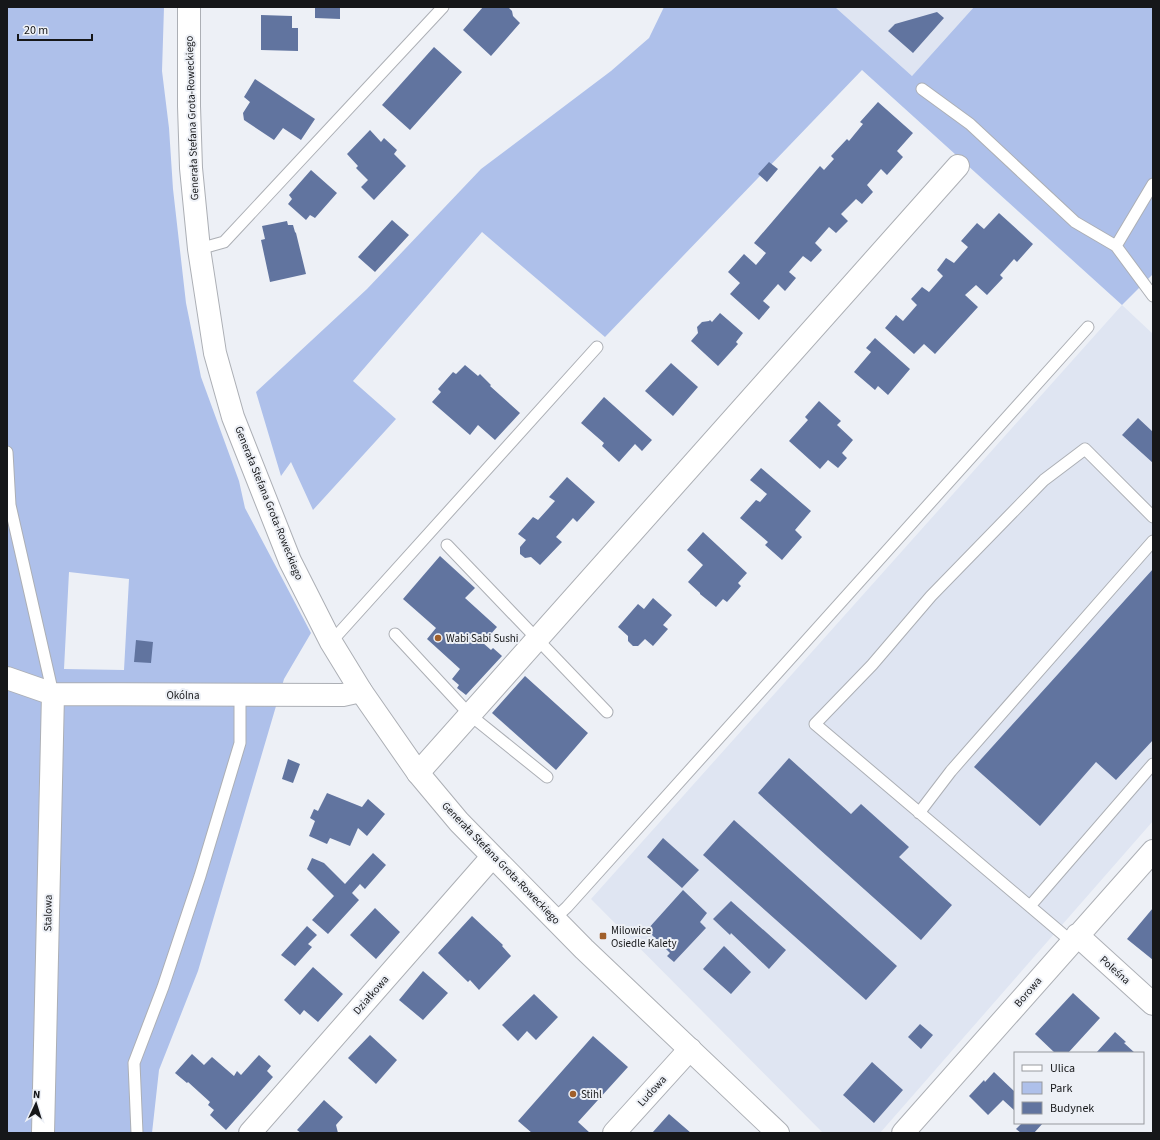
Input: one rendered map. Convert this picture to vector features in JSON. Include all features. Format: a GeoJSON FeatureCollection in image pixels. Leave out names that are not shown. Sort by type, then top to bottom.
{"type":"FeatureCollection","features":[{"type":"Feature","properties":{"kind":"street","name":"Generała Stefana Grota-Roweckiego"},"geometry":{"type":"LineString","coordinates":[[189,7],[189,106],[191,168],[199,249],[215,353],[233,417],[290,561],[331,642],[361,691],[418,773],[459,822],[554,919],[778,1133]]}},
{"type":"Feature","properties":{"kind":"street"},"geometry":{"type":"LineString","coordinates":[[418,773],[958,166]]}},
{"type":"Feature","properties":{"kind":"street","name":"Okólna"},"geometry":{"type":"LineString","coordinates":[[7,678],[53,694],[343,696],[361,691]]}},
{"type":"Feature","properties":{"kind":"street","name":"Stalowa"},"geometry":{"type":"LineString","coordinates":[[43,1133],[53,694]]}},
{"type":"Feature","properties":{"kind":"street","name":"Borowa"},"geometry":{"type":"LineString","coordinates":[[903,1133],[1153,851]]}},
{"type":"Feature","properties":{"kind":"street","name":"Działkowa"},"geometry":{"type":"LineString","coordinates":[[250,1133],[492,857]]}},
{"type":"Feature","properties":{"kind":"street","name":"Poleśna"},"geometry":{"type":"LineString","coordinates":[[1075,938],[1153,1004]]}},
{"type":"Feature","properties":{"kind":"street","name":"Ludowa"},"geometry":{"type":"LineString","coordinates":[[614,1133],[690,1049]]}},
{"type":"Feature","properties":{"kind":"lane"},"geometry":{"type":"LineString","coordinates":[[199,249],[224,242],[443,7]]}},
{"type":"Feature","properties":{"kind":"lane"},"geometry":{"type":"LineString","coordinates":[[922,88],[970,124],[1075,222],[1116,246],[1153,296]]}},
{"type":"Feature","properties":{"kind":"lane"},"geometry":{"type":"LineString","coordinates":[[1116,246],[1153,184]]}},
{"type":"Feature","properties":{"kind":"lane"},"geometry":{"type":"LineString","coordinates":[[554,919],[583,889],[1088,327]]}},
{"type":"Feature","properties":{"kind":"lane"},"geometry":{"type":"LineString","coordinates":[[331,642],[597,347]]}},
{"type":"Feature","properties":{"kind":"lane"},"geometry":{"type":"LineString","coordinates":[[1075,938],[1030,906],[815,724],[872,665],[931,596],[1044,480],[1085,449],[1153,517]]}},
{"type":"Feature","properties":{"kind":"lane"},"geometry":{"type":"LineString","coordinates":[[7,452],[10,505],[53,694]]}},
{"type":"Feature","properties":{"kind":"lane"},"geometry":{"type":"LineString","coordinates":[[919,813],[951,771],[1153,541]]}},
{"type":"Feature","properties":{"kind":"lane"},"geometry":{"type":"LineString","coordinates":[[447,545],[607,712]]}},
{"type":"Feature","properties":{"kind":"lane"},"geometry":{"type":"LineString","coordinates":[[395,634],[470,715],[547,777]]}},
{"type":"Feature","properties":{"kind":"lane"},"geometry":{"type":"LineString","coordinates":[[137,1133],[134,1062],[166,980],[200,876],[240,743],[240,695]]}},
{"type":"Feature","properties":{"kind":"lane"},"geometry":{"type":"LineString","coordinates":[[1030,906],[1153,764]]}},
{"type":"Feature","properties":{"kind":"shaded area"},"geometry":{"type":"Polygon","coordinates":[[[835,7],[974,7],[912,76],[835,7]]]}},
{"type":"Feature","properties":{"kind":"shaded area"},"geometry":{"type":"Polygon","coordinates":[[[1122,305],[1153,334],[1153,821],[880,1133],[823,1133],[591,899],[1122,305]]]}},
{"type":"Feature","properties":{"kind":"green space"},"geometry":{"type":"Polygon","coordinates":[[[7,7],[164,7],[162,71],[169,128],[173,189],[186,303],[201,377],[239,481],[245,508],[311,633],[284,679],[198,971],[159,1070],[152,1133],[7,1133],[7,7]],[[69,572],[64,669],[124,670],[129,579],[69,572]]]}},
{"type":"Feature","properties":{"kind":"green space"},"geometry":{"type":"Polygon","coordinates":[[[664,7],[835,7],[912,76],[974,7],[1153,7],[1153,274],[1122,305],[862,70],[605,337],[482,232],[353,381],[396,419],[313,510],[291,462],[281,476],[256,392],[367,289],[481,169],[611,71],[649,38],[664,7]]]}},
{"type":"Feature","properties":{"kind":"building"},"geometry":{"type":"Polygon","coordinates":[[[315,7],[340,7],[340,19],[315,18],[315,7]]]}},
{"type":"Feature","properties":{"kind":"building"},"geometry":{"type":"Polygon","coordinates":[[[483,7],[508,7],[512,11],[513,16],[520,23],[491,56],[463,30],[483,7]]]}},
{"type":"Feature","properties":{"kind":"building"},"geometry":{"type":"Polygon","coordinates":[[[937,12],[944,18],[913,53],[888,31],[895,24],[937,12]]]}},
{"type":"Feature","properties":{"kind":"building"},"geometry":{"type":"Polygon","coordinates":[[[261,15],[292,16],[292,28],[298,28],[298,51],[261,50],[261,15]]]}},
{"type":"Feature","properties":{"kind":"building"},"geometry":{"type":"Polygon","coordinates":[[[434,47],[462,72],[410,130],[382,105],[434,47]]]}},
{"type":"Feature","properties":{"kind":"building"},"geometry":{"type":"Polygon","coordinates":[[[255,79],[315,119],[301,140],[283,128],[274,140],[244,120],[243,113],[250,102],[244,97],[255,79]]]}},
{"type":"Feature","properties":{"kind":"building"},"geometry":{"type":"Polygon","coordinates":[[[878,102],[913,133],[897,151],[903,157],[887,175],[881,169],[867,185],[873,192],[862,204],[856,199],[841,214],[848,221],[836,233],[829,227],[815,243],[822,250],[811,262],[803,256],[789,272],[796,278],[785,291],[778,284],[763,301],[770,307],[759,320],[730,294],[740,283],[728,272],[744,254],[756,265],[766,253],[754,243],[820,166],[824,170],[834,159],[831,156],[847,139],[849,141],[863,124],[860,122],[878,102]]]}},
{"type":"Feature","properties":{"kind":"building"},"geometry":{"type":"Polygon","coordinates":[[[370,130],[381,142],[384,138],[397,150],[394,154],[406,166],[374,200],[361,187],[368,180],[356,168],[358,166],[347,154],[370,130]]]}},
{"type":"Feature","properties":{"kind":"building"},"geometry":{"type":"Polygon","coordinates":[[[769,162],[778,169],[767,182],[758,174],[769,162]]]}},
{"type":"Feature","properties":{"kind":"building"},"geometry":{"type":"Polygon","coordinates":[[[311,170],[337,193],[315,218],[310,215],[306,220],[288,204],[292,199],[289,195],[311,170]]]}},
{"type":"Feature","properties":{"kind":"building"},"geometry":{"type":"Polygon","coordinates":[[[999,213],[1033,244],[1017,262],[1014,259],[1000,275],[1003,278],[987,295],[976,285],[965,295],[978,307],[935,354],[924,344],[914,354],[885,328],[896,315],[903,321],[917,305],[911,299],[922,287],[929,292],[943,276],[937,270],[946,258],[954,263],[968,247],[961,241],[977,223],[984,229],[999,213]]]}},
{"type":"Feature","properties":{"kind":"building"},"geometry":{"type":"Polygon","coordinates":[[[392,220],[409,235],[375,272],[358,257],[392,220]]]}},
{"type":"Feature","properties":{"kind":"building"},"geometry":{"type":"Polygon","coordinates":[[[287,221],[288,225],[293,225],[296,233],[306,274],[270,282],[261,240],[265,239],[262,226],[287,221]]]}},
{"type":"Feature","properties":{"kind":"building"},"geometry":{"type":"Polygon","coordinates":[[[720,313],[743,333],[736,342],[738,344],[718,366],[691,341],[698,333],[697,327],[702,322],[710,320],[712,322],[720,313]]]}},
{"type":"Feature","properties":{"kind":"building"},"geometry":{"type":"Polygon","coordinates":[[[875,338],[910,369],[888,395],[878,386],[875,390],[854,372],[871,352],[866,348],[875,338]]]}},
{"type":"Feature","properties":{"kind":"building"},"geometry":{"type":"Polygon","coordinates":[[[671,363],[698,387],[673,416],[645,391],[671,363]]]}},
{"type":"Feature","properties":{"kind":"building"},"geometry":{"type":"Polygon","coordinates":[[[465,365],[478,376],[480,374],[491,385],[490,386],[520,413],[495,440],[478,425],[470,435],[432,402],[441,392],[438,389],[453,372],[456,374],[465,365]]]}},
{"type":"Feature","properties":{"kind":"building"},"geometry":{"type":"Polygon","coordinates":[[[604,397],[652,440],[642,451],[635,444],[619,462],[602,446],[604,443],[581,423],[604,397]]]}},
{"type":"Feature","properties":{"kind":"building"},"geometry":{"type":"Polygon","coordinates":[[[819,401],[841,421],[837,425],[853,440],[842,453],[847,458],[838,468],[828,460],[820,469],[789,441],[808,420],[805,417],[819,401]]]}},
{"type":"Feature","properties":{"kind":"building"},"geometry":{"type":"Polygon","coordinates":[[[1138,418],[1153,432],[1153,463],[1122,435],[1138,418]]]}},
{"type":"Feature","properties":{"kind":"building"},"geometry":{"type":"Polygon","coordinates":[[[761,468],[811,511],[795,530],[802,537],[782,560],[765,545],[768,542],[740,518],[756,500],[760,502],[767,494],[750,480],[761,468]]]}},
{"type":"Feature","properties":{"kind":"building"},"geometry":{"type":"Polygon","coordinates":[[[567,477],[595,502],[577,522],[573,518],[556,537],[562,542],[540,565],[531,557],[525,558],[520,554],[520,547],[526,540],[518,534],[533,517],[538,520],[555,501],[549,497],[567,477]]]}},
{"type":"Feature","properties":{"kind":"building"},"geometry":{"type":"Polygon","coordinates":[[[703,532],[747,573],[738,583],[741,586],[727,602],[723,599],[716,607],[688,582],[703,565],[687,550],[703,532]]]}},
{"type":"Feature","properties":{"kind":"building"},"geometry":{"type":"Polygon","coordinates":[[[440,556],[475,588],[465,598],[497,627],[483,643],[491,650],[493,648],[502,656],[466,695],[457,688],[459,685],[452,679],[460,669],[427,639],[436,628],[403,599],[440,556]]]}},
{"type":"Feature","properties":{"kind":"building"},"geometry":{"type":"Polygon","coordinates":[[[1153,569],[1153,740],[1116,780],[1096,762],[1040,826],[974,767],[1153,569]]]}},
{"type":"Feature","properties":{"kind":"building"},"geometry":{"type":"Polygon","coordinates":[[[653,598],[672,615],[663,625],[668,629],[653,646],[645,639],[638,646],[633,646],[628,641],[628,636],[618,627],[638,604],[644,609],[653,598]]]}},
{"type":"Feature","properties":{"kind":"building"},"geometry":{"type":"Polygon","coordinates":[[[136,640],[153,642],[151,663],[134,662],[136,640]]]}},
{"type":"Feature","properties":{"kind":"building"},"geometry":{"type":"Polygon","coordinates":[[[525,676],[588,733],[556,770],[492,713],[525,676]]]}},
{"type":"Feature","properties":{"kind":"building"},"geometry":{"type":"Polygon","coordinates":[[[789,758],[851,814],[861,804],[909,847],[899,857],[952,905],[921,940],[758,793],[789,758]]]}},
{"type":"Feature","properties":{"kind":"building"},"geometry":{"type":"Polygon","coordinates":[[[288,759],[300,764],[293,783],[282,779],[288,759]]]}},
{"type":"Feature","properties":{"kind":"building"},"geometry":{"type":"Polygon","coordinates":[[[327,793],[362,807],[368,799],[385,814],[367,836],[358,828],[350,846],[330,838],[327,844],[309,836],[315,821],[310,818],[314,809],[318,811],[327,793]]]}},
{"type":"Feature","properties":{"kind":"building"},"geometry":{"type":"Polygon","coordinates":[[[734,820],[897,966],[866,1000],[703,855],[734,820]]]}},
{"type":"Feature","properties":{"kind":"building"},"geometry":{"type":"Polygon","coordinates":[[[663,838],[699,870],[682,888],[647,857],[663,838]]]}},
{"type":"Feature","properties":{"kind":"building"},"geometry":{"type":"Polygon","coordinates":[[[373,853],[386,865],[365,889],[360,884],[352,893],[359,900],[328,934],[312,920],[334,896],[307,869],[312,858],[324,863],[345,884],[373,853]]]}},
{"type":"Feature","properties":{"kind":"building"},"geometry":{"type":"Polygon","coordinates":[[[683,890],[707,913],[700,922],[706,928],[674,962],[667,956],[670,953],[647,930],[683,890]]]}},
{"type":"Feature","properties":{"kind":"building"},"geometry":{"type":"Polygon","coordinates":[[[731,901],[786,950],[769,969],[731,933],[730,935],[713,919],[731,901]]]}},
{"type":"Feature","properties":{"kind":"building"},"geometry":{"type":"Polygon","coordinates":[[[375,908],[400,932],[376,959],[350,935],[375,908]]]}},
{"type":"Feature","properties":{"kind":"building"},"geometry":{"type":"Polygon","coordinates":[[[1153,908],[1153,960],[1127,939],[1153,908]]]}},
{"type":"Feature","properties":{"kind":"building"},"geometry":{"type":"Polygon","coordinates":[[[472,916],[503,945],[502,946],[511,956],[479,990],[470,980],[468,982],[438,953],[472,916]]]}},
{"type":"Feature","properties":{"kind":"building"},"geometry":{"type":"Polygon","coordinates":[[[307,926],[317,935],[308,944],[312,947],[295,966],[281,955],[307,926]]]}},
{"type":"Feature","properties":{"kind":"building"},"geometry":{"type":"Polygon","coordinates":[[[724,946],[751,972],[731,994],[703,969],[724,946]]]}},
{"type":"Feature","properties":{"kind":"building"},"geometry":{"type":"Polygon","coordinates":[[[313,967],[343,994],[318,1022],[304,1010],[300,1015],[284,1000],[313,967]]]}},
{"type":"Feature","properties":{"kind":"building"},"geometry":{"type":"Polygon","coordinates":[[[423,971],[448,993],[423,1020],[399,1000],[423,971]]]}},
{"type":"Feature","properties":{"kind":"building"},"geometry":{"type":"Polygon","coordinates":[[[1073,993],[1100,1018],[1069,1052],[1054,1052],[1035,1034],[1073,993]]]}},
{"type":"Feature","properties":{"kind":"building"},"geometry":{"type":"Polygon","coordinates":[[[534,994],[558,1017],[536,1040],[527,1031],[518,1041],[502,1025],[534,994]]]}},
{"type":"Feature","properties":{"kind":"building"},"geometry":{"type":"Polygon","coordinates":[[[920,1024],[933,1035],[921,1049],[908,1037],[920,1024]]]}},
{"type":"Feature","properties":{"kind":"building"},"geometry":{"type":"Polygon","coordinates":[[[1115,1032],[1134,1052],[1097,1052],[1115,1032]]]}},
{"type":"Feature","properties":{"kind":"building"},"geometry":{"type":"Polygon","coordinates":[[[370,1035],[397,1060],[376,1084],[348,1058],[370,1035]]]}},
{"type":"Feature","properties":{"kind":"building","name":"Stihl"},"geometry":{"type":"Polygon","coordinates":[[[593,1036],[628,1067],[578,1122],[590,1133],[532,1133],[518,1121],[593,1036]]]}},
{"type":"Feature","properties":{"kind":"building"},"geometry":{"type":"Polygon","coordinates":[[[192,1054],[204,1065],[212,1057],[234,1076],[237,1071],[241,1075],[259,1055],[271,1066],[267,1071],[273,1077],[226,1130],[210,1115],[214,1110],[208,1105],[210,1102],[188,1082],[187,1083],[175,1073],[192,1054]]]}},
{"type":"Feature","properties":{"kind":"building"},"geometry":{"type":"Polygon","coordinates":[[[872,1062],[903,1090],[874,1123],[843,1095],[872,1062]]]}},
{"type":"Feature","properties":{"kind":"building"},"geometry":{"type":"Polygon","coordinates":[[[994,1072],[1014,1091],[1014,1110],[1003,1100],[988,1115],[969,1096],[984,1080],[985,1082],[994,1072]]]}},
{"type":"Feature","properties":{"kind":"building"},"geometry":{"type":"Polygon","coordinates":[[[324,1100],[343,1117],[336,1125],[338,1133],[301,1133],[297,1130],[324,1100]]]}},
{"type":"Feature","properties":{"kind":"building"},"geometry":{"type":"Polygon","coordinates":[[[669,1114],[691,1133],[652,1133],[669,1114]]]}},
{"type":"Feature","properties":{"kind":"building"},"geometry":{"type":"Polygon","coordinates":[[[1021,1124],[1042,1124],[1034,1133],[1021,1133],[1016,1129],[1021,1124]]]}},
{"type":"Feature","properties":{"kind":"place","name":"Wabi Sabi Sushi"},"geometry":{"type":"Point","coordinates":[438,638]}},
{"type":"Feature","properties":{"kind":"place","name":"Milowice Osiedle Kalety"},"geometry":{"type":"Point","coordinates":[603,936]}},
{"type":"Feature","properties":{"kind":"place","name":"Stihl"},"geometry":{"type":"Point","coordinates":[573,1094]}}]}
